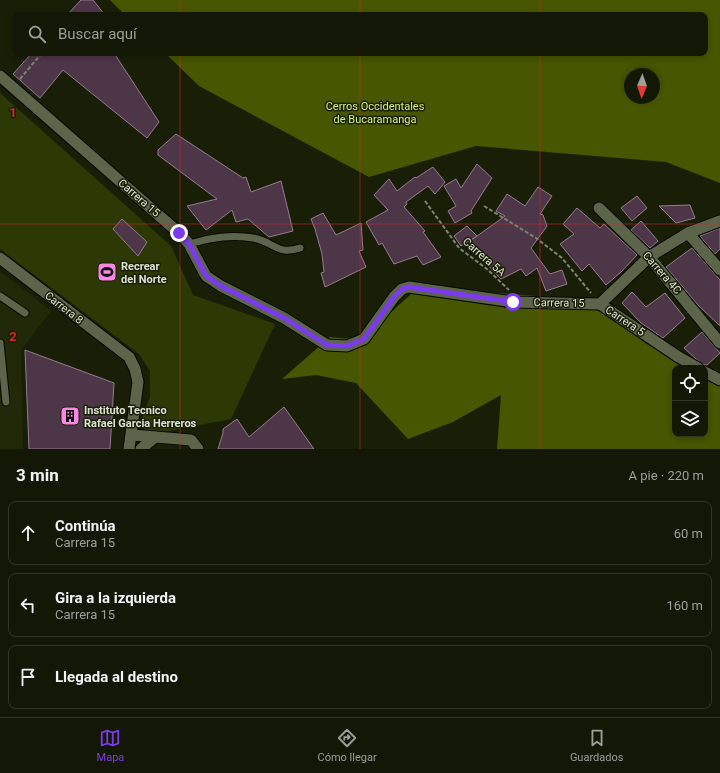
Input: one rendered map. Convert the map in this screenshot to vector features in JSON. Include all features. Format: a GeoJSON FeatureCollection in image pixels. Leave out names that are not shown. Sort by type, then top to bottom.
{"type":"FeatureCollection","features":[{"type":"Feature","properties":{"kind":"street","name":"Carrera 15"},"geometry":{"type":"LineString","coordinates":[[0,76],[179,233],[189,244],[206,276],[221,286],[284,318],[327,345],[347,346],[364,339],[394,297],[402,289],[409,287],[523,303],[600,304]]}},
{"type":"Feature","properties":{"kind":"street","name":"Carrera 4C"},"geometry":{"type":"LineString","coordinates":[[599,208],[649,257],[720,343]]}},
{"type":"Feature","properties":{"kind":"street"},"geometry":{"type":"LineString","coordinates":[[600,304],[649,257],[688,233],[720,221]]}},
{"type":"Feature","properties":{"kind":"street"},"geometry":{"type":"LineString","coordinates":[[688,233],[720,270]]}},
{"type":"Feature","properties":{"kind":"street","name":"Carrera 8"},"geometry":{"type":"LineString","coordinates":[[0,258],[129,358],[136,369],[138,382],[132,435]]}},
{"type":"Feature","properties":{"kind":"street","name":"Carrera 5"},"geometry":{"type":"LineString","coordinates":[[600,304],[693,365]]}},
{"type":"Feature","properties":{"kind":"street"},"geometry":{"type":"LineString","coordinates":[[708,374],[720,380]]}},
{"type":"Feature","properties":{"kind":"street"},"geometry":{"type":"LineString","coordinates":[[129,449],[132,435],[155,437],[194,445]]}},
{"type":"Feature","properties":{"kind":"street"},"geometry":{"type":"LineString","coordinates":[[141,449],[155,437]]}},
{"type":"Feature","properties":{"kind":"lane"},"geometry":{"type":"LineString","coordinates":[[189,244],[243,236],[255,238],[284,251],[300,248]]}},
{"type":"Feature","properties":{"kind":"lane"},"geometry":{"type":"LineString","coordinates":[[0,296],[25,313]]}},
{"type":"Feature","properties":{"kind":"lane"},"geometry":{"type":"LineString","coordinates":[[0,343],[6,402]]}},
{"type":"Feature","properties":{"kind":"path"},"geometry":{"type":"LineString","coordinates":[[13,87],[39,56]]}},
{"type":"Feature","properties":{"kind":"path","name":"Carrera 5A"},"geometry":{"type":"LineString","coordinates":[[425,201],[459,248],[487,269],[523,303]]}},
{"type":"Feature","properties":{"kind":"path","name":"Carrera 5"},"geometry":{"type":"LineString","coordinates":[[484,206],[536,238],[562,258],[600,304]]}},
{"type":"Feature","properties":{"kind":"shaded area","name":"Recrear del Norte"},"geometry":{"type":"Polygon","coordinates":[[[0,93],[171,246],[193,295],[275,324],[231,419],[164,432],[146,431],[141,424],[150,397],[150,371],[139,354],[0,249],[0,93]]]}},
{"type":"Feature","properties":{"kind":"shaded area"},"geometry":{"type":"Polygon","coordinates":[[[0,271],[51,311],[21,350],[23,449],[0,449],[0,271]]]}},
{"type":"Feature","properties":{"kind":"green space","name":"Cerros Occidentales de Bucaramanga"},"geometry":{"type":"Polygon","coordinates":[[[110,0],[720,0],[720,183],[666,162],[476,146],[369,177],[199,86],[168,56],[708,56],[708,12],[122,12],[110,0]]]}},
{"type":"Feature","properties":{"kind":"green space"},"geometry":{"type":"Polygon","coordinates":[[[419,287],[602,301],[645,343],[687,365],[672,365],[672,437],[708,437],[708,376],[720,382],[720,449],[497,449],[501,395],[453,422],[408,439],[356,383],[316,375],[282,379],[330,337],[360,340],[419,287]]]}},
{"type":"Feature","properties":{"kind":"building"},"geometry":{"type":"Polygon","coordinates":[[[81,0],[93,0],[103,12],[70,12],[81,0]]]}},
{"type":"Feature","properties":{"kind":"building"},"geometry":{"type":"Polygon","coordinates":[[[29,56],[116,56],[159,122],[147,138],[63,70],[40,98],[13,74],[29,56]]]}},
{"type":"Feature","properties":{"kind":"building"},"geometry":{"type":"Polygon","coordinates":[[[176,134],[243,178],[246,177],[251,192],[281,181],[293,231],[269,237],[248,219],[236,222],[232,210],[206,230],[187,206],[217,199],[158,155],[158,150],[176,134]]]}},
{"type":"Feature","properties":{"kind":"building"},"geometry":{"type":"Polygon","coordinates":[[[477,164],[492,178],[471,211],[472,213],[455,223],[448,211],[456,206],[444,186],[456,179],[461,188],[477,164]]]}},
{"type":"Feature","properties":{"kind":"building"},"geometry":{"type":"Polygon","coordinates":[[[433,167],[445,182],[435,194],[428,186],[406,202],[407,204],[404,207],[425,231],[423,232],[441,257],[423,265],[417,256],[394,264],[382,243],[379,245],[366,222],[388,210],[374,195],[389,179],[397,191],[415,177],[416,178],[433,167]]]}},
{"type":"Feature","properties":{"kind":"building"},"geometry":{"type":"Polygon","coordinates":[[[538,187],[552,196],[540,214],[543,215],[547,226],[531,248],[550,274],[562,270],[567,284],[546,291],[537,268],[526,276],[521,269],[501,279],[484,261],[470,241],[505,216],[496,211],[507,194],[525,206],[538,187]]]}},
{"type":"Feature","properties":{"kind":"building"},"geometry":{"type":"Polygon","coordinates":[[[637,196],[647,208],[632,221],[621,208],[637,196]]]}},
{"type":"Feature","properties":{"kind":"building"},"geometry":{"type":"Polygon","coordinates":[[[690,205],[695,218],[676,223],[659,206],[690,205]]]}},
{"type":"Feature","properties":{"kind":"building"},"geometry":{"type":"Polygon","coordinates":[[[577,208],[600,228],[604,224],[637,255],[606,285],[589,264],[582,271],[560,244],[574,234],[563,224],[577,208]]]}},
{"type":"Feature","properties":{"kind":"building"},"geometry":{"type":"Polygon","coordinates":[[[323,213],[336,235],[361,223],[363,250],[359,251],[366,267],[325,287],[321,273],[324,272],[322,254],[311,219],[323,213]]]}},
{"type":"Feature","properties":{"kind":"building"},"geometry":{"type":"Polygon","coordinates":[[[122,219],[147,242],[138,256],[113,229],[122,219]]]}},
{"type":"Feature","properties":{"kind":"building"},"geometry":{"type":"Polygon","coordinates":[[[641,221],[658,241],[650,248],[631,230],[641,221]]]}},
{"type":"Feature","properties":{"kind":"building"},"geometry":{"type":"Polygon","coordinates":[[[467,226],[477,236],[461,246],[454,236],[467,226]]]}},
{"type":"Feature","properties":{"kind":"building"},"geometry":{"type":"Polygon","coordinates":[[[720,228],[720,249],[715,254],[700,236],[720,228]]]}},
{"type":"Feature","properties":{"kind":"building"},"geometry":{"type":"Polygon","coordinates":[[[692,248],[720,280],[720,326],[698,305],[666,267],[692,248]]]}},
{"type":"Feature","properties":{"kind":"building"},"geometry":{"type":"Polygon","coordinates":[[[632,292],[646,307],[665,293],[685,318],[663,338],[641,323],[622,303],[632,292]]]}},
{"type":"Feature","properties":{"kind":"building"},"geometry":{"type":"Polygon","coordinates":[[[702,332],[720,353],[707,365],[704,365],[684,348],[702,332]]]}},
{"type":"Feature","properties":{"kind":"building","name":"Instituto Tecnico Rafael Garcia Herreros"},"geometry":{"type":"Polygon","coordinates":[[[25,350],[114,383],[110,449],[29,449],[25,350]]]}},
{"type":"Feature","properties":{"kind":"building"},"geometry":{"type":"Polygon","coordinates":[[[284,407],[314,449],[218,449],[223,429],[237,419],[249,437],[284,407]]]}},
{"type":"Feature","properties":{"kind":"place","name":"Recrear del Norte"},"geometry":{"type":"Point","coordinates":[107,272]}},
{"type":"Feature","properties":{"kind":"place","name":"Instituto Tecnico Rafael Garcia Herreros"},"geometry":{"type":"Point","coordinates":[70,416]}},
{"type":"Feature","properties":{"kind":"route"},"geometry":{"type":"LineString","coordinates":[[179,233],[189,244],[206,276],[221,286],[284,318],[327,345],[347,346],[364,339],[394,297],[402,289],[409,287],[513,302]]}}]}
